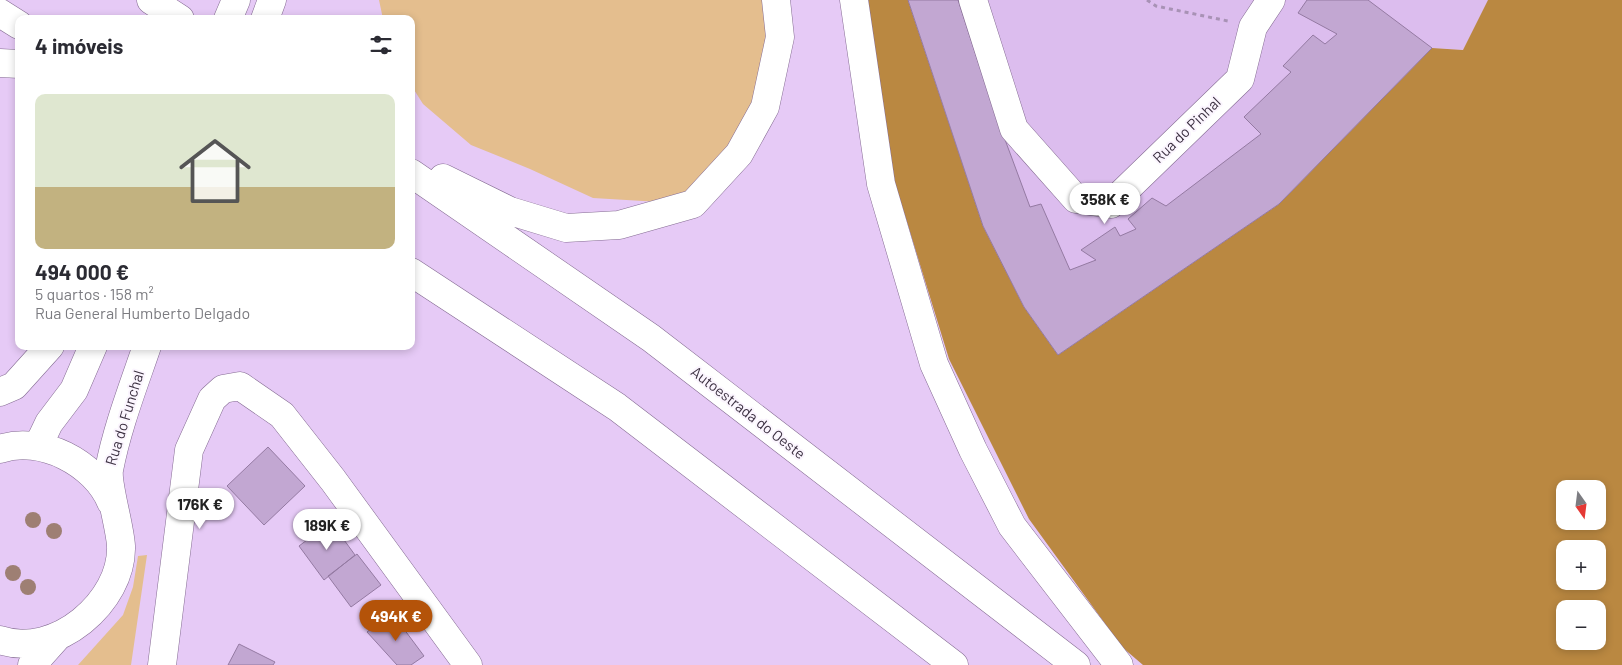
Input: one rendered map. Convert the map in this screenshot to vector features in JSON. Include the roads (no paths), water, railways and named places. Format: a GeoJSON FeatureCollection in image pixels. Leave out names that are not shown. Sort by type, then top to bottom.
{"type":"FeatureCollection","features":[{"type":"Feature","properties":{"kind":"main road"},"geometry":{"type":"LineString","coordinates":[[151,0],[174,15]]}},
{"type":"Feature","properties":{"kind":"main road"},"geometry":{"type":"LineString","coordinates":[[230,15],[236,0]]}},
{"type":"Feature","properties":{"kind":"main road"},"geometry":{"type":"LineString","coordinates":[[266,15],[272,0]]}},
{"type":"Feature","properties":{"kind":"main road"},"geometry":{"type":"LineString","coordinates":[[415,165],[510,211],[566,228],[619,225],[693,204],[739,154],[765,107],[780,38],[776,0]]}},
{"type":"Feature","properties":{"kind":"main road"},"geometry":{"type":"LineString","coordinates":[[854,0],[881,184],[934,364],[972,450],[1012,526],[1119,665]]}},
{"type":"Feature","properties":{"kind":"main road","name":"Rua do Pinhal"},"geometry":{"type":"LineString","coordinates":[[973,0],[1014,129],[1076,199],[1111,204],[1240,79],[1253,27],[1272,0]]}},
{"type":"Feature","properties":{"kind":"main road"},"geometry":{"type":"LineString","coordinates":[[0,13],[15,22]]}},
{"type":"Feature","properties":{"kind":"main road"},"geometry":{"type":"LineString","coordinates":[[0,63],[15,64]]}},
{"type":"Feature","properties":{"kind":"main road","name":"Autoestrada do Oeste"},"geometry":{"type":"LineString","coordinates":[[415,176],[651,338],[1076,665]]}},
{"type":"Feature","properties":{"kind":"main road"},"geometry":{"type":"LineString","coordinates":[[415,275],[618,406],[954,665]]}},
{"type":"Feature","properties":{"kind":"main road"},"geometry":{"type":"LineString","coordinates":[[0,392],[14,386],[46,350]]}},
{"type":"Feature","properties":{"kind":"main road"},"geometry":{"type":"LineString","coordinates":[[38,446],[49,423],[74,390],[91,350]]}},
{"type":"Feature","properties":{"kind":"main road","name":"Rua do Funchal"},"geometry":{"type":"LineString","coordinates":[[0,640],[31,642],[58,636],[83,622],[103,601],[116,576],[121,548],[118,519],[109,473],[124,416],[146,350]]}},
{"type":"Feature","properties":{"kind":"main road"},"geometry":{"type":"LineString","coordinates":[[162,665],[189,450],[212,399],[223,389],[240,386],[282,415],[333,480],[468,665]]}},
{"type":"Feature","properties":{"kind":"main road","name":"Rua do Funchal"},"geometry":{"type":"LineString","coordinates":[[0,449],[38,446],[65,455],[89,471],[107,493],[118,519]]}},
{"type":"Feature","properties":{"kind":"main road","name":"Rua do Funchal"},"geometry":{"type":"LineString","coordinates":[[32,665],[58,636]]}}]}
